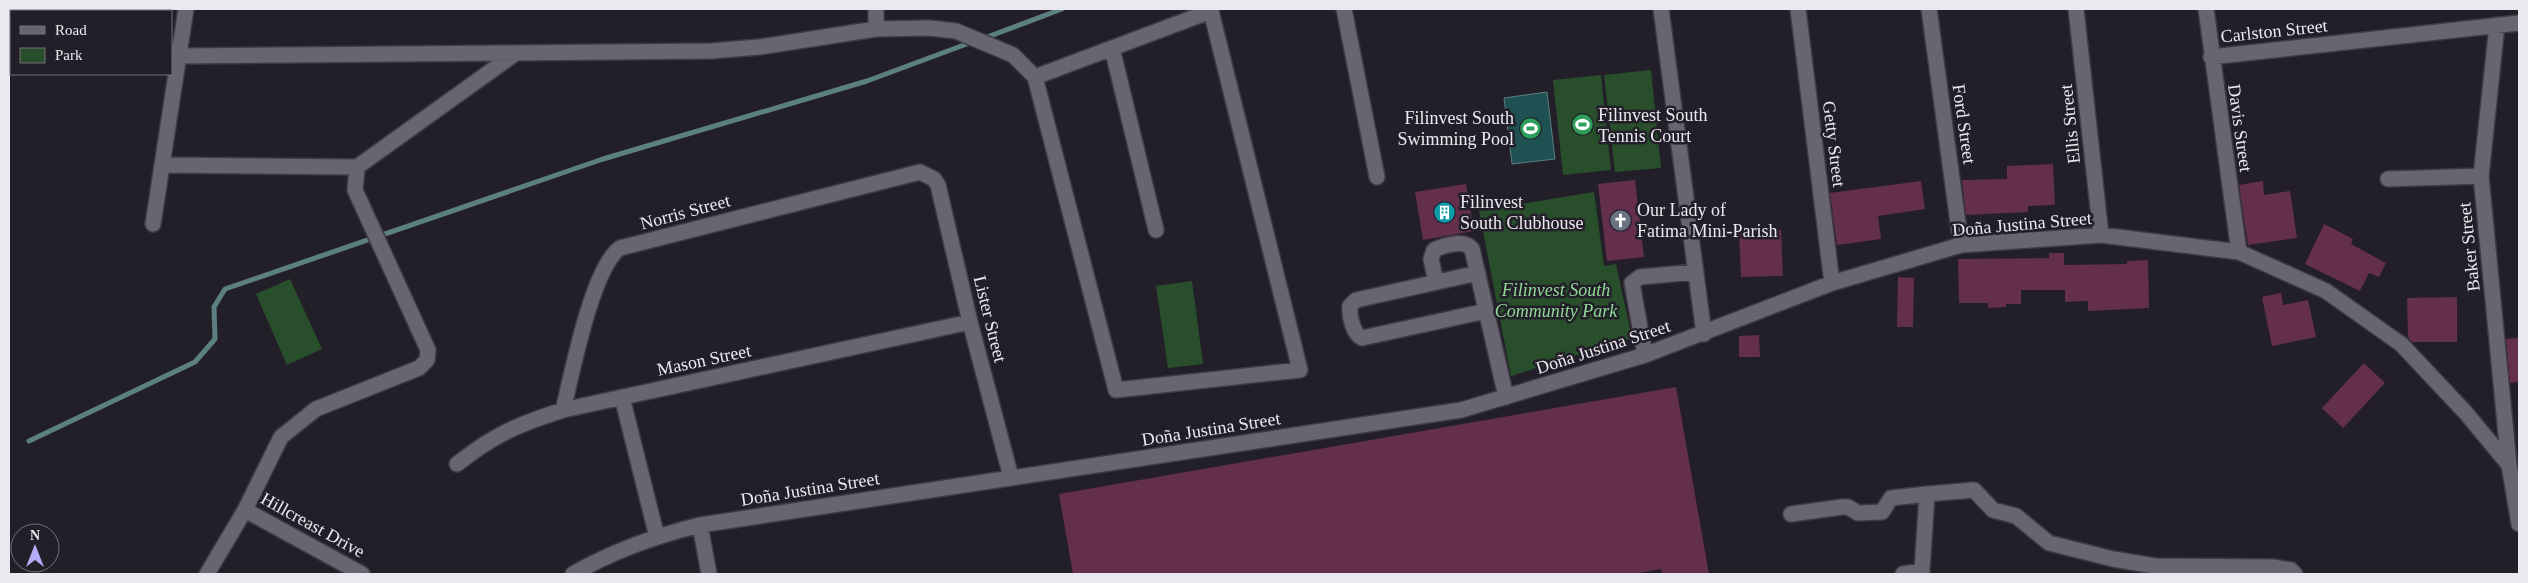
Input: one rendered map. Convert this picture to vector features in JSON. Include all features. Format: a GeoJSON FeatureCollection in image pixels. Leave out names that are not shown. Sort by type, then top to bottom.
{"type":"FeatureCollection","features":[{"type":"Feature","properties":{"kind":"street"},"geometry":{"type":"LineString","coordinates":[[153,224],[186,9]]}},
{"type":"Feature","properties":{"kind":"street"},"geometry":{"type":"LineString","coordinates":[[876,9],[876,29]]}},
{"type":"Feature","properties":{"kind":"street"},"geometry":{"type":"LineString","coordinates":[[1344,9],[1377,177]]}},
{"type":"Feature","properties":{"kind":"street"},"geometry":{"type":"LineString","coordinates":[[1661,9],[1704,334]]}},
{"type":"Feature","properties":{"kind":"street","name":"Getty Street"},"geometry":{"type":"LineString","coordinates":[[1798,9],[1832,283]]}},
{"type":"Feature","properties":{"kind":"street","name":"Ford Street"},"geometry":{"type":"LineString","coordinates":[[1929,9],[1961,245]]}},
{"type":"Feature","properties":{"kind":"street","name":"Ellis Street"},"geometry":{"type":"LineString","coordinates":[[2076,9],[2101,235]]}},
{"type":"Feature","properties":{"kind":"street","name":"Davis Street"},"geometry":{"type":"LineString","coordinates":[[2206,9],[2211,57],[2239,252]]}},
{"type":"Feature","properties":{"kind":"street"},"geometry":{"type":"LineString","coordinates":[[179,56],[711,51],[759,47],[876,29],[929,28],[956,31],[1013,55],[1036,77],[1116,390],[1300,370],[1211,11],[1036,77]]}},
{"type":"Feature","properties":{"kind":"street","name":"Carlston Street"},"geometry":{"type":"LineString","coordinates":[[2211,57],[2519,23]]}},
{"type":"Feature","properties":{"kind":"street","name":"Baker Street"},"geometry":{"type":"LineString","coordinates":[[2496,25],[2481,176],[2509,465]]}},
{"type":"Feature","properties":{"kind":"street"},"geometry":{"type":"LineString","coordinates":[[1112,48],[1156,230]]}},
{"type":"Feature","properties":{"kind":"street"},"geometry":{"type":"LineString","coordinates":[[162,165],[357,167],[516,53]]}},
{"type":"Feature","properties":{"kind":"street"},"geometry":{"type":"LineString","coordinates":[[207,574],[245,510],[281,437],[316,409],[419,368],[427,360],[428,350],[355,190],[357,167]]}},
{"type":"Feature","properties":{"kind":"street","name":"Norris Street"},"geometry":{"type":"LineString","coordinates":[[563,410],[590,307],[609,259],[620,248],[911,173],[928,174]]}},
{"type":"Feature","properties":{"kind":"street","name":"Lister Street"},"geometry":{"type":"LineString","coordinates":[[928,174],[938,185],[970,322],[1011,477]]}},
{"type":"Feature","properties":{"kind":"street"},"geometry":{"type":"LineString","coordinates":[[2388,179],[2481,176]]}},
{"type":"Feature","properties":{"kind":"street","name":"Doña Justina Street"},"geometry":{"type":"LineString","coordinates":[[573,574],[615,552],[657,537],[700,526],[1011,477],[1461,410],[1646,355],[1832,283],[1961,245],[2101,235],[2239,252],[2326,292],[2401,344],[2466,413],[2509,465],[2519,524]]}},
{"type":"Feature","properties":{"kind":"street"},"geometry":{"type":"LineString","coordinates":[[1436,282],[1432,254],[1438,248],[1466,243],[1472,249],[1506,397]]}},
{"type":"Feature","properties":{"kind":"street"},"geometry":{"type":"LineString","coordinates":[[1646,355],[1632,283],[1640,277],[1696,272]]}},
{"type":"Feature","properties":{"kind":"street"},"geometry":{"type":"LineString","coordinates":[[1478,273],[1352,302],[1350,310],[1356,333],[1362,338],[1486,311]]}},
{"type":"Feature","properties":{"kind":"street","name":"Mason Street"},"geometry":{"type":"LineString","coordinates":[[458,464],[494,436],[523,423],[563,410],[970,322]]}},
{"type":"Feature","properties":{"kind":"street"},"geometry":{"type":"LineString","coordinates":[[622,397],[657,537]]}},
{"type":"Feature","properties":{"kind":"street"},"geometry":{"type":"LineString","coordinates":[[1791,514],[1842,507],[1848,507],[1853,513],[1858,514],[1882,512],[1891,498],[1974,490],[1993,510],[2016,516],[2049,543],[2113,559],[2155,566],[2273,567],[2292,570],[2295,574]]}},
{"type":"Feature","properties":{"kind":"street"},"geometry":{"type":"LineString","coordinates":[[1903,574],[1922,571],[1926,494]]}},
{"type":"Feature","properties":{"kind":"street","name":"Hillcreast Drive"},"geometry":{"type":"LineString","coordinates":[[245,510],[362,574]]}},
{"type":"Feature","properties":{"kind":"street"},"geometry":{"type":"LineString","coordinates":[[700,526],[708,574]]}},
{"type":"Feature","properties":{"kind":"green space"},"geometry":{"type":"Polygon","coordinates":[[[1651,70],[1661,168],[1615,172],[1604,75],[1651,70]]]}},
{"type":"Feature","properties":{"kind":"green space","name":"Filinvest South Tennis Court"},"geometry":{"type":"Polygon","coordinates":[[[1601,75],[1611,170],[1563,175],[1553,80],[1601,75]]]}},
{"type":"Feature","properties":{"kind":"green space","name":"Filinvest South Community Park"},"geometry":{"type":"Polygon","coordinates":[[[1594,192],[1604,266],[1616,264],[1632,338],[1511,376],[1479,211],[1594,192]]]}},
{"type":"Feature","properties":{"kind":"green space"},"geometry":{"type":"Polygon","coordinates":[[[290,279],[322,349],[287,365],[256,294],[290,279]]]}},
{"type":"Feature","properties":{"kind":"green space"},"geometry":{"type":"Polygon","coordinates":[[[1192,281],[1203,364],[1168,368],[1156,286],[1192,281]]]}},
{"type":"Feature","properties":{"kind":"shaded area","name":"Filinvest South Swimming Pool"},"geometry":{"type":"Polygon","coordinates":[[[1547,92],[1555,159],[1512,164],[1504,98],[1547,92]]]}},
{"type":"Feature","properties":{"kind":"building"},"geometry":{"type":"Polygon","coordinates":[[[2053,164],[2055,205],[2028,206],[2028,212],[1966,215],[1962,180],[2007,179],[2007,166],[2053,164]]]}},
{"type":"Feature","properties":{"kind":"building","name":"Our Lady of Fatima Mini-Parish"},"geometry":{"type":"Polygon","coordinates":[[[1635,180],[1644,257],[1607,261],[1598,184],[1635,180]]]}},
{"type":"Feature","properties":{"kind":"building"},"geometry":{"type":"Polygon","coordinates":[[[1921,181],[1925,209],[1878,216],[1881,239],[1837,245],[1830,193],[1921,181]]]}},
{"type":"Feature","properties":{"kind":"building"},"geometry":{"type":"Polygon","coordinates":[[[2263,181],[2264,195],[2290,191],[2297,238],[2248,245],[2239,185],[2263,181]]]}},
{"type":"Feature","properties":{"kind":"building","name":"Filinvest South Clubhouse"},"geometry":{"type":"Polygon","coordinates":[[[1466,184],[1474,231],[1423,240],[1415,192],[1466,184]]]}},
{"type":"Feature","properties":{"kind":"building"},"geometry":{"type":"Polygon","coordinates":[[[2324,224],[2353,239],[2351,244],[2386,263],[2379,277],[2369,273],[2360,291],[2305,264],[2324,224]]]}},
{"type":"Feature","properties":{"kind":"building"},"geometry":{"type":"Polygon","coordinates":[[[1781,230],[1783,276],[1741,277],[1739,232],[1781,230]]]}},
{"type":"Feature","properties":{"kind":"building"},"geometry":{"type":"Polygon","coordinates":[[[2049,253],[2064,253],[2064,265],[2127,264],[2127,261],[2148,260],[2149,308],[2088,311],[2088,301],[2065,302],[2065,290],[2021,290],[2021,304],[2006,304],[2006,307],[1988,308],[1988,303],[1959,303],[1958,259],[2049,258],[2049,253]]]}},
{"type":"Feature","properties":{"kind":"building"},"geometry":{"type":"Polygon","coordinates":[[[1898,277],[1914,278],[1913,327],[1897,327],[1898,277]]]}},
{"type":"Feature","properties":{"kind":"building"},"geometry":{"type":"Polygon","coordinates":[[[2281,293],[2283,305],[2308,300],[2316,337],[2272,346],[2262,297],[2281,293]]]}},
{"type":"Feature","properties":{"kind":"building"},"geometry":{"type":"Polygon","coordinates":[[[2457,297],[2457,342],[2412,342],[2408,337],[2407,298],[2457,297]]]}},
{"type":"Feature","properties":{"kind":"building"},"geometry":{"type":"Polygon","coordinates":[[[1759,335],[1760,357],[1739,357],[1739,336],[1759,335]]]}},
{"type":"Feature","properties":{"kind":"building"},"geometry":{"type":"Polygon","coordinates":[[[2519,338],[2519,382],[2510,383],[2506,339],[2519,338]]]}},
{"type":"Feature","properties":{"kind":"building"},"geometry":{"type":"Polygon","coordinates":[[[2364,363],[2385,383],[2343,428],[2322,408],[2364,363]]]}},
{"type":"Feature","properties":{"kind":"building"},"geometry":{"type":"Polygon","coordinates":[[[1676,387],[1709,574],[1662,574],[1661,569],[1633,574],[1073,574],[1059,494],[1676,387]]]}},
{"type":"Feature","properties":{"kind":"waterway"},"geometry":{"type":"LineString","coordinates":[[982,39],[1062,9]]}},
{"type":"Feature","properties":{"kind":"waterway"},"geometry":{"type":"LineString","coordinates":[[29,441],[195,362],[215,339],[214,307],[225,289],[603,159],[867,81],[972,42]]}},
{"type":"Feature","properties":{"kind":"place","name":"Filinvest South Tennis Court"},"geometry":{"type":"Point","coordinates":[1582,125]}},
{"type":"Feature","properties":{"kind":"place","name":"Filinvest South Swimming Pool"},"geometry":{"type":"Point","coordinates":[1530,128]}},
{"type":"Feature","properties":{"kind":"place","name":"Filinvest South Clubhouse"},"geometry":{"type":"Point","coordinates":[1444,212]}},
{"type":"Feature","properties":{"kind":"place","name":"Our Lady of Fatima Mini-Parish"},"geometry":{"type":"Point","coordinates":[1621,220]}}]}
